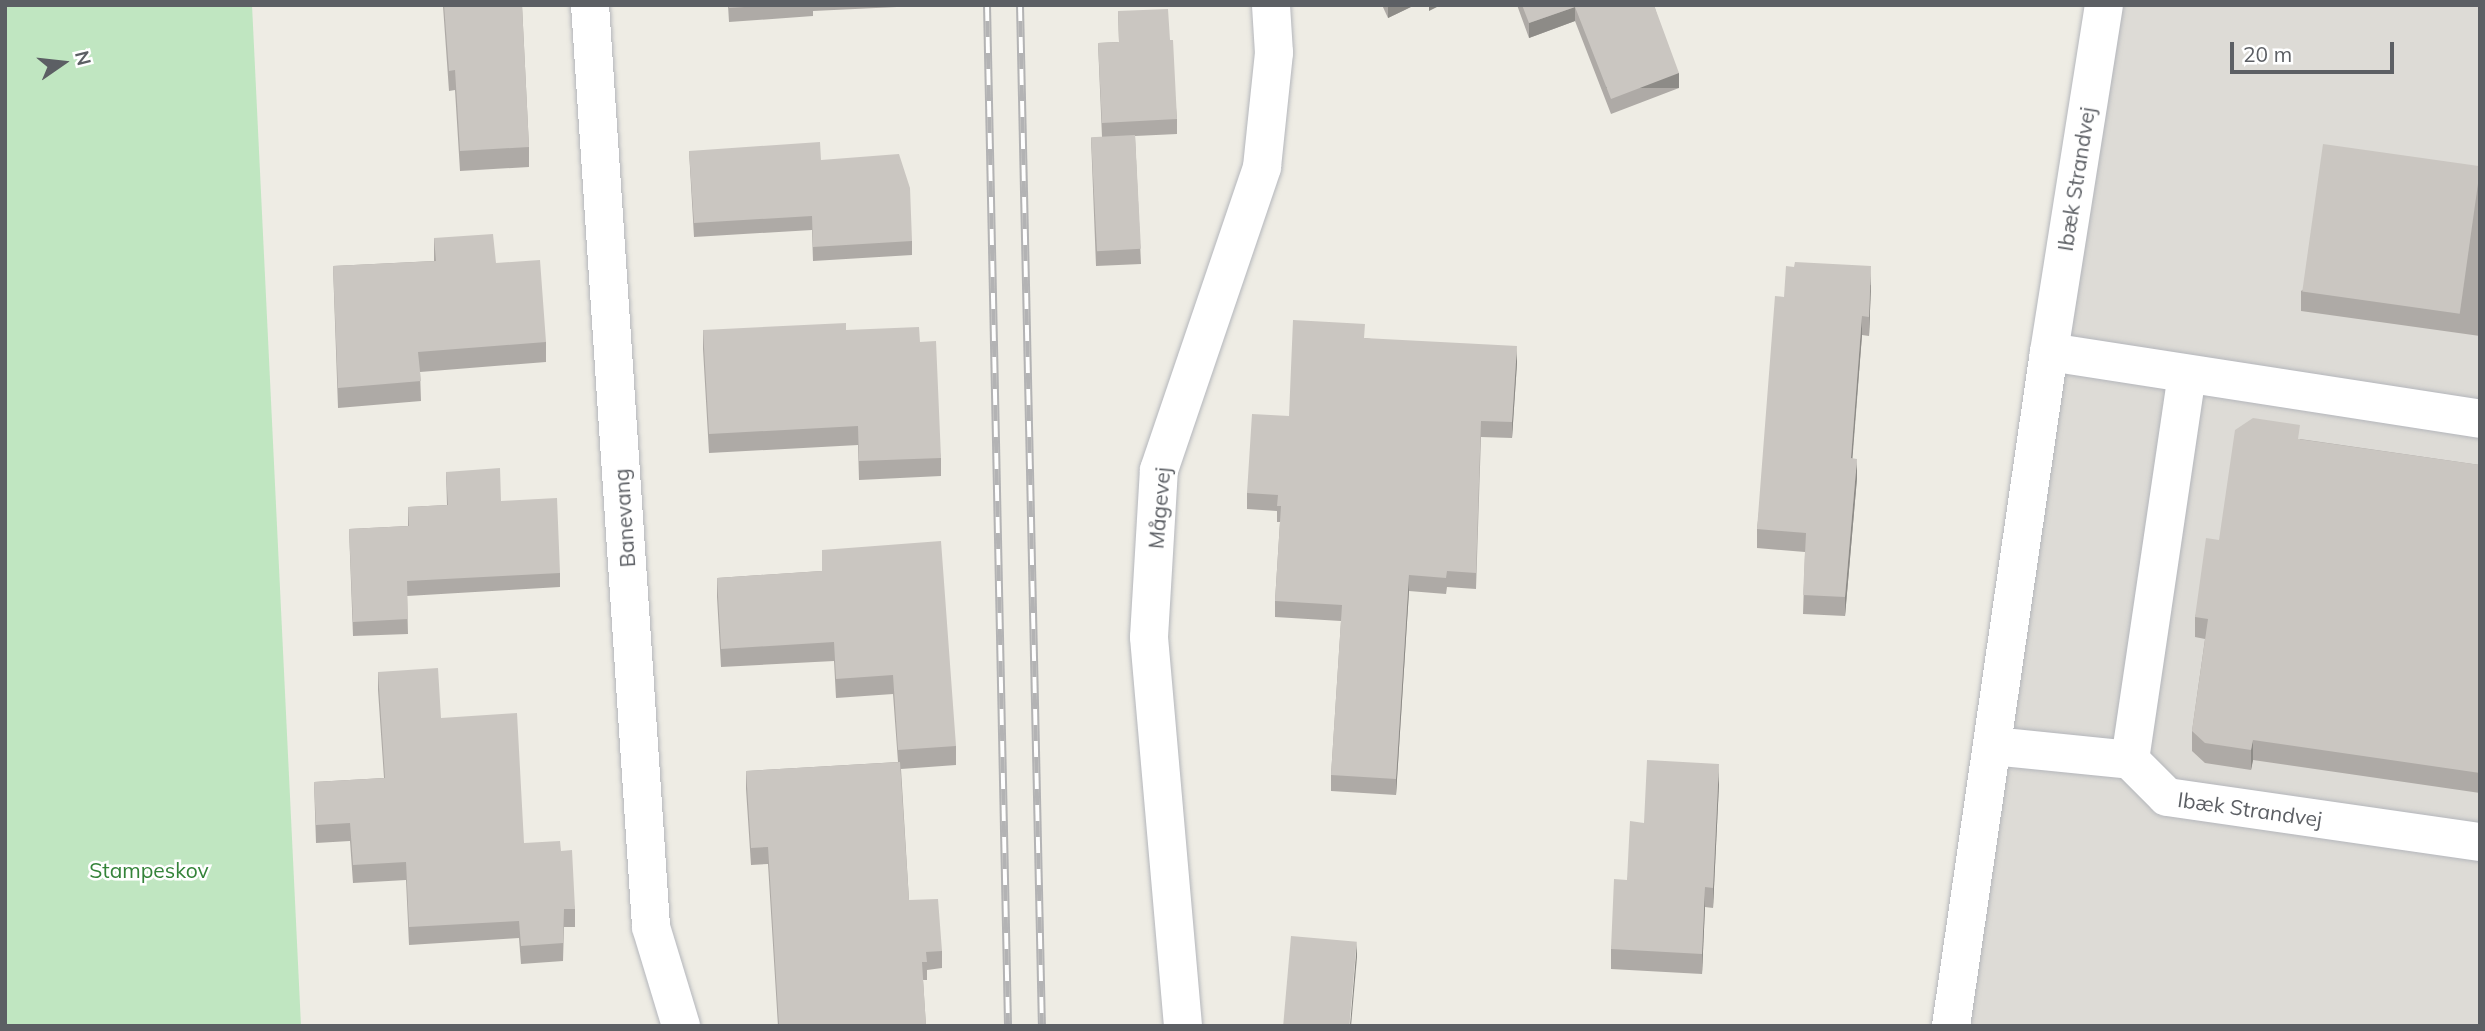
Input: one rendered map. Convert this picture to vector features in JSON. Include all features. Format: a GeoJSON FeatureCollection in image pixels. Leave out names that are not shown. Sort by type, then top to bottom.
{"type":"FeatureCollection","features":[{"type":"Feature","properties":{"kind":"street","name":"Banevang"},"geometry":{"type":"LineString","coordinates":[[590,5],[651,928],[681,1026]]}},
{"type":"Feature","properties":{"kind":"street","name":"Mågevej"},"geometry":{"type":"LineString","coordinates":[[1183,1026],[1149,637],[1159,470],[1262,167],[1274,53],[1271,5]]}},
{"type":"Feature","properties":{"kind":"street","name":"Ibæk Strandvej"},"geometry":{"type":"LineString","coordinates":[[1951,1026],[2049,352],[2104,5]]}},
{"type":"Feature","properties":{"kind":"street"},"geometry":{"type":"LineString","coordinates":[[2049,352],[2480,419]]}},
{"type":"Feature","properties":{"kind":"street"},"geometry":{"type":"LineString","coordinates":[[1993,746],[2130,760],[2188,374]]}},
{"type":"Feature","properties":{"kind":"street","name":"Ibæk Strandvej"},"geometry":{"type":"LineString","coordinates":[[2130,760],[2167,797],[2480,842]]}},
{"type":"Feature","properties":{"kind":"shaded area"},"geometry":{"type":"Polygon","coordinates":[[[2103,5],[2480,5],[2480,1026],[1935,1026],[2103,5]]]}},
{"type":"Feature","properties":{"kind":"green space","name":"Stampeskov"},"geometry":{"type":"Polygon","coordinates":[[[5,5],[252,5],[301,1026],[5,1026],[5,5]]]}},
{"type":"Feature","properties":{"kind":"building"},"geometry":{"type":"Polygon","coordinates":[[[444,5],[522,5],[529,147],[460,151],[455,70],[449,71],[444,5]]]}},
{"type":"Feature","properties":{"kind":"building"},"geometry":{"type":"Polygon","coordinates":[[[729,5],[775,5],[729,8],[729,5]]]}},
{"type":"Feature","properties":{"kind":"building"},"geometry":{"type":"Polygon","coordinates":[[[1522,5],[1654,5],[1679,73],[1611,99],[1575,7],[1529,23],[1522,5]]]}},
{"type":"Feature","properties":{"kind":"building"},"geometry":{"type":"Polygon","coordinates":[[[1168,9],[1170,40],[1173,40],[1177,119],[1102,123],[1098,43],[1119,42],[1118,11],[1168,9]]]}},
{"type":"Feature","properties":{"kind":"building"},"geometry":{"type":"Polygon","coordinates":[[[1135,135],[1141,249],[1097,251],[1091,137],[1135,135]]]}},
{"type":"Feature","properties":{"kind":"building"},"geometry":{"type":"Polygon","coordinates":[[[820,142],[821,160],[899,154],[910,188],[912,241],[813,247],[812,216],[694,223],[689,151],[820,142]]]}},
{"type":"Feature","properties":{"kind":"building"},"geometry":{"type":"Polygon","coordinates":[[[2323,144],[2480,166],[2460,314],[2302,292],[2323,144]]]}},
{"type":"Feature","properties":{"kind":"building"},"geometry":{"type":"Polygon","coordinates":[[[493,234],[496,263],[540,260],[546,342],[418,352],[421,381],[338,388],[333,266],[436,261],[434,238],[493,234]]]}},
{"type":"Feature","properties":{"kind":"building"},"geometry":{"type":"Polygon","coordinates":[[[1795,262],[1871,266],[1869,317],[1862,316],[1851,458],[1857,459],[1845,597],[1803,595],[1806,533],[1757,529],[1775,296],[1784,297],[1786,266],[1794,267],[1795,262]]]}},
{"type":"Feature","properties":{"kind":"building"},"geometry":{"type":"Polygon","coordinates":[[[1293,320],[1365,324],[1364,338],[1517,346],[1512,422],[1481,421],[1476,573],[1447,571],[1446,578],[1409,575],[1396,779],[1331,775],[1342,605],[1275,601],[1281,506],[1277,506],[1278,495],[1247,493],[1252,414],[1289,416],[1293,320]]]}},
{"type":"Feature","properties":{"kind":"building"},"geometry":{"type":"Polygon","coordinates":[[[846,323],[846,330],[919,327],[920,342],[936,341],[941,458],[859,461],[858,426],[709,434],[703,330],[846,323]]]}},
{"type":"Feature","properties":{"kind":"building"},"geometry":{"type":"Polygon","coordinates":[[[2253,418],[2300,425],[2298,439],[2480,465],[2480,773],[2253,740],[2251,750],[2205,743],[2192,731],[2208,619],[2195,617],[2206,538],[2219,540],[2235,430],[2253,418]]]}},
{"type":"Feature","properties":{"kind":"building"},"geometry":{"type":"Polygon","coordinates":[[[500,468],[501,501],[557,498],[560,573],[407,581],[408,619],[353,622],[349,529],[409,526],[408,507],[448,505],[446,472],[500,468]]]}},
{"type":"Feature","properties":{"kind":"building"},"geometry":{"type":"Polygon","coordinates":[[[941,541],[956,746],[898,750],[893,675],[836,679],[834,642],[721,649],[717,578],[822,571],[822,550],[941,541]]]}},
{"type":"Feature","properties":{"kind":"building"},"geometry":{"type":"Polygon","coordinates":[[[438,668],[441,718],[517,713],[524,843],[560,841],[561,851],[572,850],[575,909],[564,909],[563,943],[521,946],[519,921],[409,927],[406,862],[353,865],[350,823],[316,825],[314,782],[385,778],[378,672],[438,668]]]}},
{"type":"Feature","properties":{"kind":"building"},"geometry":{"type":"Polygon","coordinates":[[[1647,760],[1719,764],[1713,888],[1705,887],[1702,954],[1611,949],[1614,879],[1627,880],[1630,821],[1644,823],[1647,760]]]}},
{"type":"Feature","properties":{"kind":"building"},"geometry":{"type":"Polygon","coordinates":[[[900,762],[909,900],[938,899],[942,951],[926,952],[927,962],[922,962],[926,1026],[779,1026],[768,847],[751,848],[746,771],[900,762]]]}},
{"type":"Feature","properties":{"kind":"building"},"geometry":{"type":"Polygon","coordinates":[[[1291,936],[1357,942],[1349,1026],[1283,1026],[1291,936]]]}},
{"type":"Feature","properties":{"kind":"railway"},"geometry":{"type":"LineString","coordinates":[[987,5],[1008,1026]]}},
{"type":"Feature","properties":{"kind":"railway"},"geometry":{"type":"LineString","coordinates":[[1020,5],[1042,1026]]}}]}
